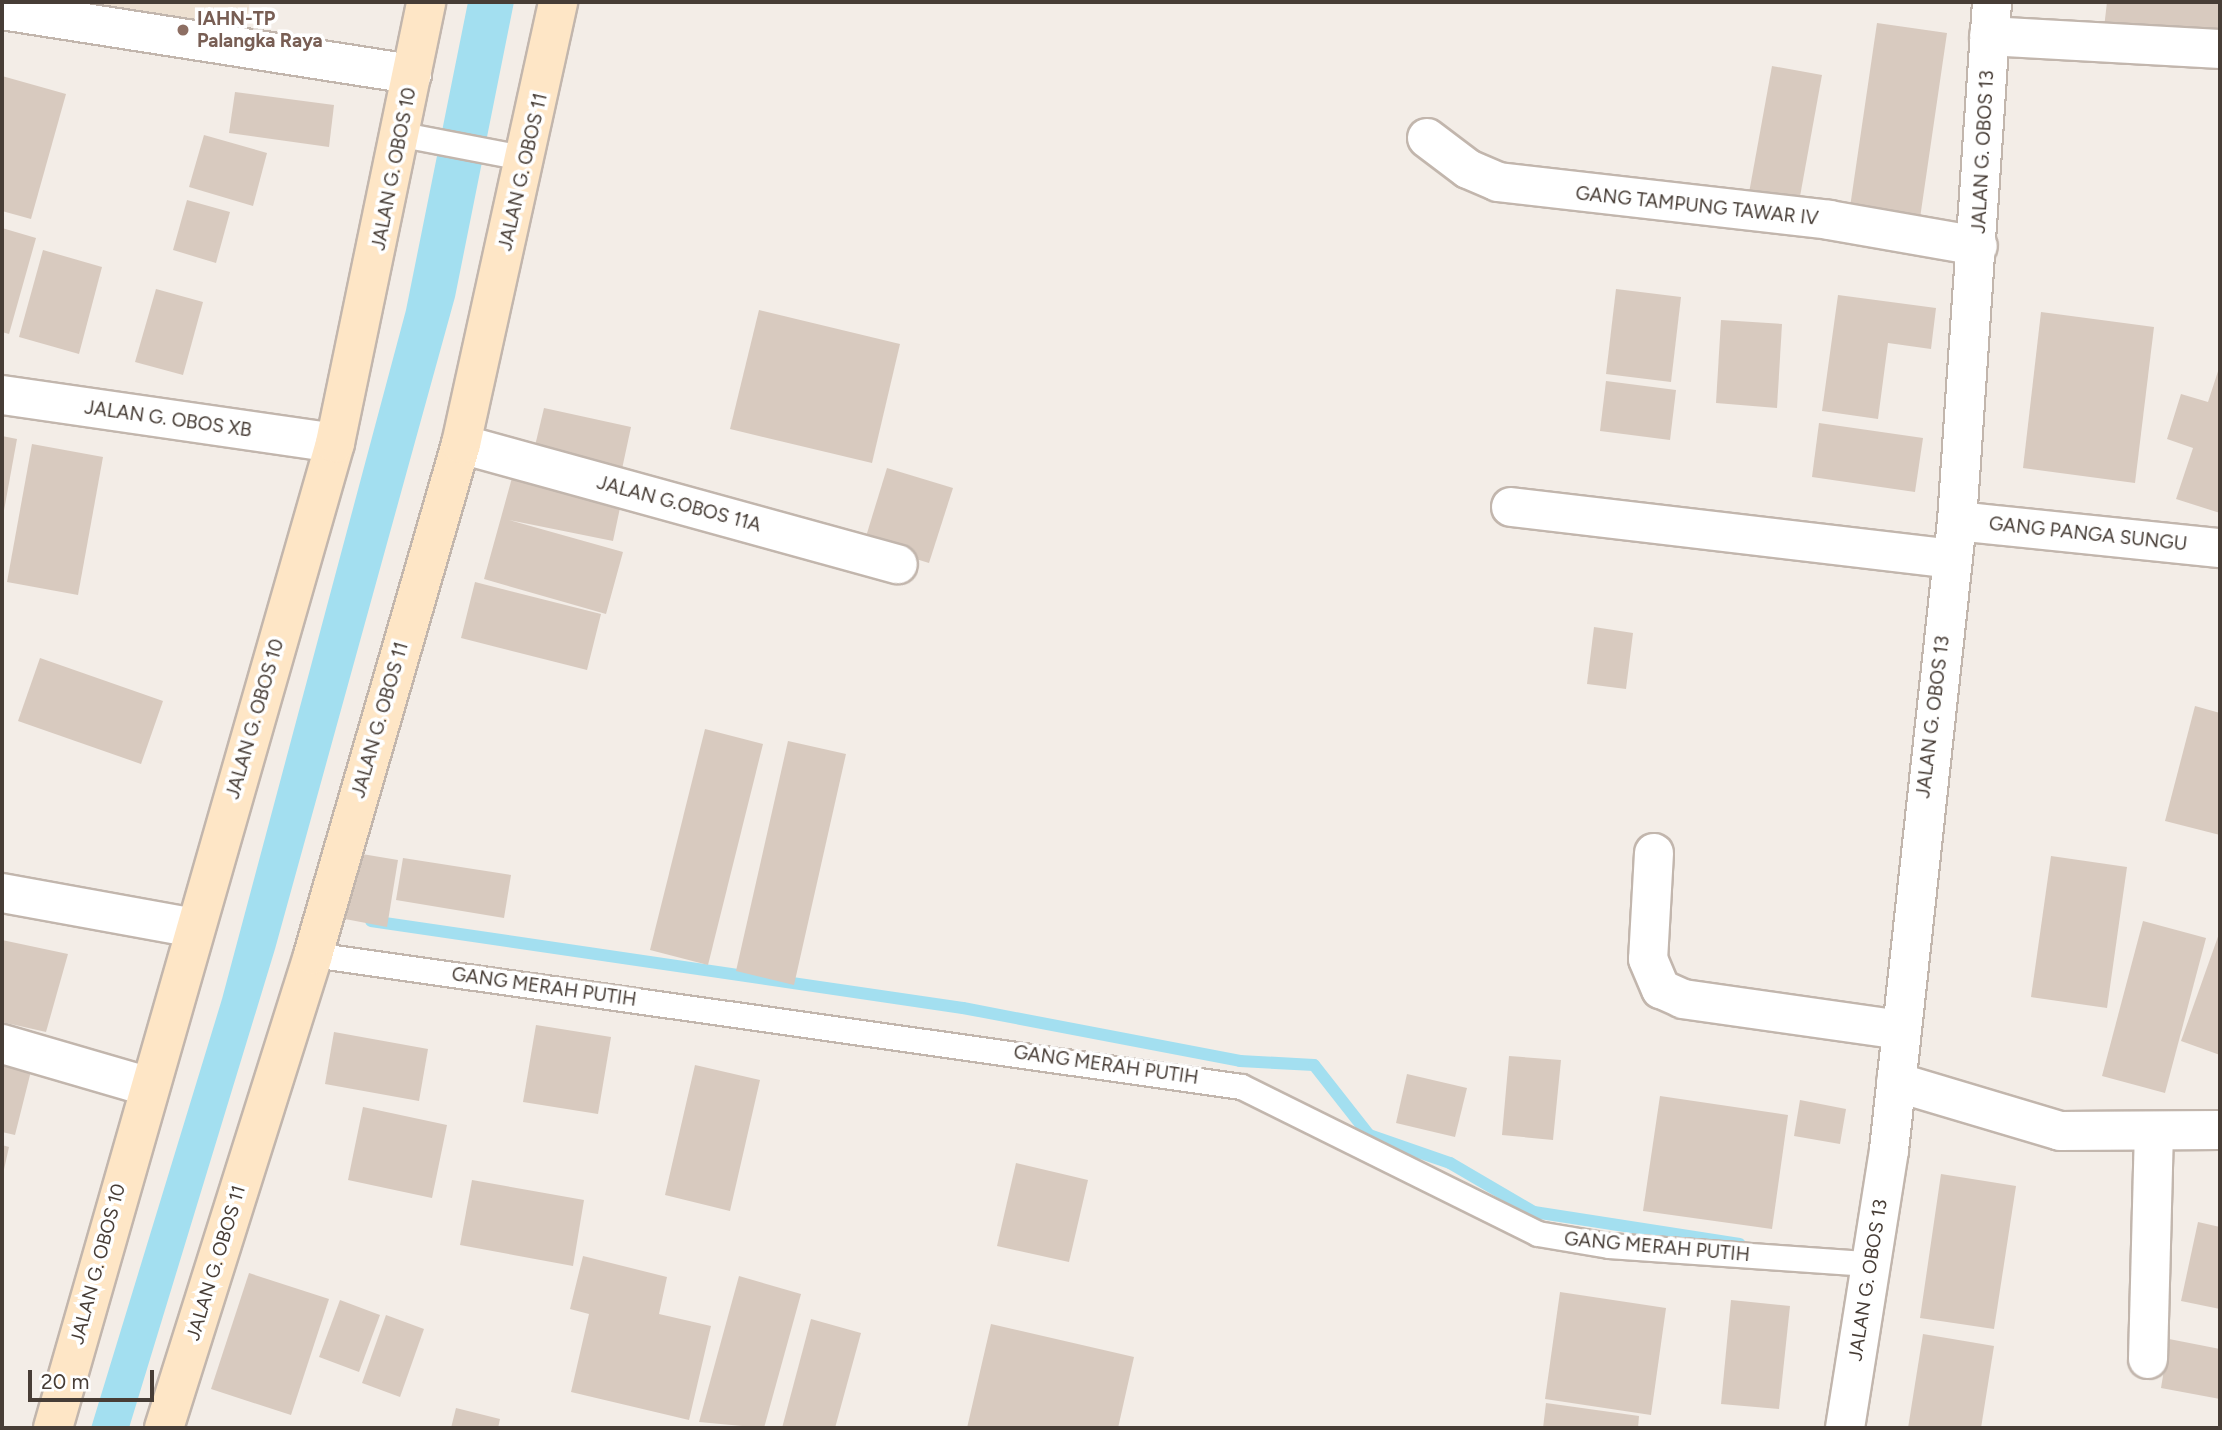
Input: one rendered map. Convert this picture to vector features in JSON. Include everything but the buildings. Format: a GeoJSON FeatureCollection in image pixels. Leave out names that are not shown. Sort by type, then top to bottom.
{"type":"FeatureCollection","features":[{"type":"Feature","properties":{"kind":"street","name":"JALAN G. OBOS 10"},"geometry":{"type":"LineString","coordinates":[[53,1428],[147,1086],[335,443],[403,135],[426,2]]}},
{"type":"Feature","properties":{"kind":"street","name":"JALAN G. OBOS 11"},"geometry":{"type":"LineString","coordinates":[[164,1428],[313,955],[461,444],[528,159],[558,2]]}},
{"type":"Feature","properties":{"kind":"street"},"geometry":{"type":"LineString","coordinates":[[2,10],[412,74]]}},
{"type":"Feature","properties":{"kind":"street"},"geometry":{"type":"LineString","coordinates":[[1990,19],[2220,49]]}},
{"type":"Feature","properties":{"kind":"street","name":"JALAN G. OBOS 13"},"geometry":{"type":"LineString","coordinates":[[1845,1428],[1896,1082],[1957,520],[1978,246],[1990,19]]}},
{"type":"Feature","properties":{"kind":"street","name":"GANG TAMPUNG TAWAR IV"},"geometry":{"type":"LineString","coordinates":[[1427,138],[1468,169],[1498,182],[1829,220],[1978,246]]}},
{"type":"Feature","properties":{"kind":"street","name":"JALAN G. OBOS XB"},"geometry":{"type":"LineString","coordinates":[[2,395],[335,443]]}},
{"type":"Feature","properties":{"kind":"street","name":"JALAN G.OBOS 11A"},"geometry":{"type":"LineString","coordinates":[[461,444],[898,564]]}},
{"type":"Feature","properties":{"kind":"street"},"geometry":{"type":"LineString","coordinates":[[1511,507],[1952,559]]}},
{"type":"Feature","properties":{"kind":"street","name":"GANG PANGA SUNGU"},"geometry":{"type":"LineString","coordinates":[[1957,520],[2220,548]]}},
{"type":"Feature","properties":{"kind":"street"},"geometry":{"type":"LineString","coordinates":[[1654,853],[1648,959],[1661,989],[1683,999],[1900,1030]]}},
{"type":"Feature","properties":{"kind":"street"},"geometry":{"type":"LineString","coordinates":[[2,893],[194,928]]}},
{"type":"Feature","properties":{"kind":"street"},"geometry":{"type":"LineString","coordinates":[[2,1044],[147,1086]]}},
{"type":"Feature","properties":{"kind":"street"},"geometry":{"type":"LineString","coordinates":[[1896,1082],[2060,1130],[2220,1130]]}},
{"type":"Feature","properties":{"kind":"street"},"geometry":{"type":"LineString","coordinates":[[2147,1359],[2154,1132]]}},
{"type":"Feature","properties":{"kind":"lane"},"geometry":{"type":"LineString","coordinates":[[403,135],[528,159]]}},
{"type":"Feature","properties":{"kind":"lane","name":"GANG MERAH PUTIH"},"geometry":{"type":"LineString","coordinates":[[313,955],[1229,1084],[1538,1234],[1609,1246],[1868,1264]]}},
{"type":"Feature","properties":{"kind":"shaded area","name":"IAHN-TP Palangka Raya"},"geometry":{"type":"Polygon","coordinates":[[[2,2],[250,2],[240,51],[2,2]]]}},
{"type":"Feature","properties":{"kind":"water"},"geometry":{"type":"Polygon","coordinates":[[[468,2],[514,2],[455,297],[275,949],[129,1428],[91,1428],[222,999],[406,310],[468,2]]]}},
{"type":"Feature","properties":{"kind":"waterway"},"geometry":{"type":"LineString","coordinates":[[371,921],[963,1008],[1240,1061],[1314,1065],[1369,1135],[1450,1163],[1534,1212],[1740,1244]]}},
{"type":"Feature","properties":{"kind":"place","name":"IAHN-TP Palangka Raya"},"geometry":{"type":"Point","coordinates":[183,30]}}]}
